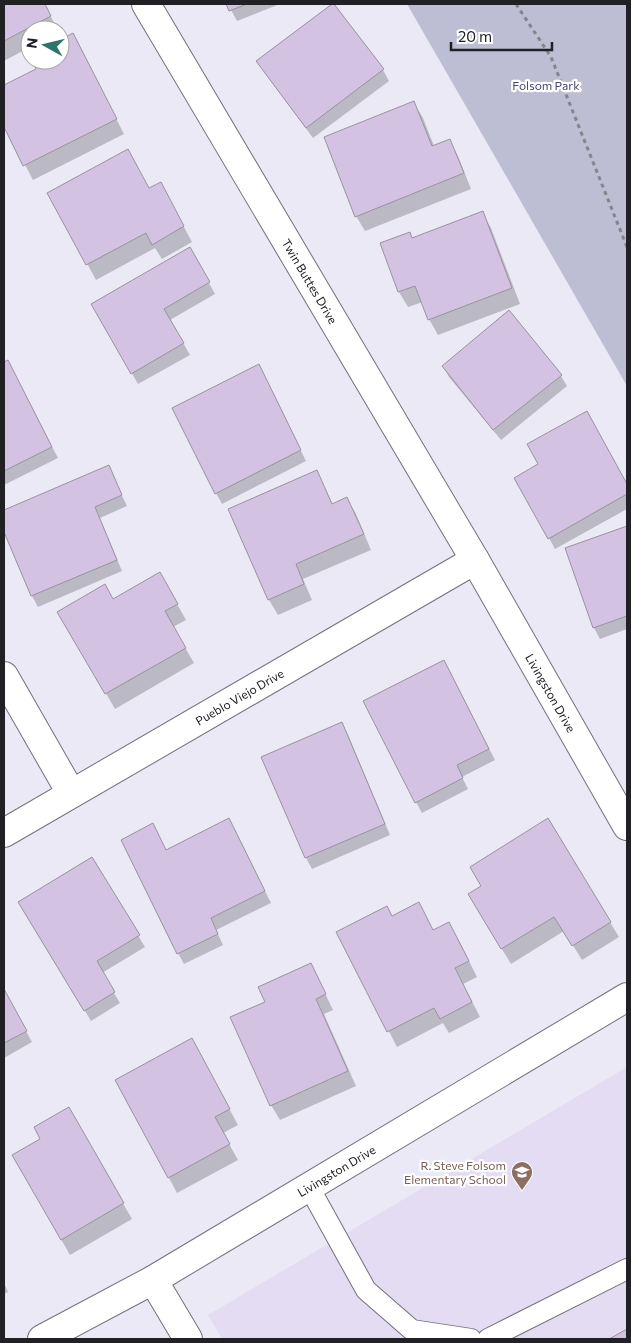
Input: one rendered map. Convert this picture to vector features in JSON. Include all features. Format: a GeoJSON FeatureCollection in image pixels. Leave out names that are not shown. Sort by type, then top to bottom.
{"type":"FeatureCollection","features":[{"type":"Feature","properties":{"kind":"street","name":"Twin Buttes Drive"},"geometry":{"type":"LineString","coordinates":[[146,4],[475,560]]}},
{"type":"Feature","properties":{"kind":"street","name":"Pueblo Viejo Drive"},"geometry":{"type":"LineString","coordinates":[[4,833],[475,560]]}},
{"type":"Feature","properties":{"kind":"street","name":"Livingston Drive"},"geometry":{"type":"LineString","coordinates":[[475,560],[627,826]]}},
{"type":"Feature","properties":{"kind":"street"},"geometry":{"type":"LineString","coordinates":[[4,676],[72,793]]}},
{"type":"Feature","properties":{"kind":"street","name":"Livingston Drive"},"geometry":{"type":"LineString","coordinates":[[42,1339],[153,1280],[627,997]]}},
{"type":"Feature","properties":{"kind":"street"},"geometry":{"type":"LineString","coordinates":[[153,1280],[188,1339]]}},
{"type":"Feature","properties":{"kind":"lane"},"geometry":{"type":"LineString","coordinates":[[309,1187],[366,1290],[412,1330],[471,1339]]}},
{"type":"Feature","properties":{"kind":"lane"},"geometry":{"type":"LineString","coordinates":[[488,1339],[627,1269]]}},
{"type":"Feature","properties":{"kind":"path"},"geometry":{"type":"LineString","coordinates":[[516,4],[551,57],[627,247]]}},
{"type":"Feature","properties":{"kind":"shaded area","name":"R. Steve Folsom Elementary School"},"geometry":{"type":"Polygon","coordinates":[[[627,1067],[627,1339],[222,1339],[208,1315],[627,1067]]]}},
{"type":"Feature","properties":{"kind":"green space","name":"Folsom Park"},"geometry":{"type":"Polygon","coordinates":[[[407,4],[627,4],[627,386],[407,4]]]}},
{"type":"Feature","properties":{"kind":"building"},"geometry":{"type":"Polygon","coordinates":[[[4,4],[45,4],[51,16],[43,20],[20,20],[20,32],[4,41],[4,4]]]}},
{"type":"Feature","properties":{"kind":"building"},"geometry":{"type":"Polygon","coordinates":[[[226,4],[247,4],[229,11],[226,4]]]}},
{"type":"Feature","properties":{"kind":"building"},"geometry":{"type":"Polygon","coordinates":[[[334,4],[384,69],[306,128],[256,61],[334,4]]]}},
{"type":"Feature","properties":{"kind":"building"},"geometry":{"type":"Polygon","coordinates":[[[73,33],[117,119],[23,166],[4,127],[4,85],[34,70],[70,70],[70,35],[73,33]]]}},
{"type":"Feature","properties":{"kind":"building"},"geometry":{"type":"Polygon","coordinates":[[[414,101],[432,146],[450,139],[464,173],[355,217],[324,137],[414,101]]]}},
{"type":"Feature","properties":{"kind":"building"},"geometry":{"type":"Polygon","coordinates":[[[128,149],[149,188],[161,182],[184,226],[152,245],[146,233],[86,265],[47,193],[128,149]]]}},
{"type":"Feature","properties":{"kind":"building"},"geometry":{"type":"Polygon","coordinates":[[[483,211],[512,288],[428,320],[415,286],[398,292],[380,243],[410,232],[412,238],[483,211]]]}},
{"type":"Feature","properties":{"kind":"building"},"geometry":{"type":"Polygon","coordinates":[[[190,247],[210,282],[164,309],[184,343],[131,374],[91,304],[190,247]]]}},
{"type":"Feature","properties":{"kind":"building"},"geometry":{"type":"Polygon","coordinates":[[[509,310],[562,375],[493,430],[442,366],[509,310]]]}},
{"type":"Feature","properties":{"kind":"building"},"geometry":{"type":"Polygon","coordinates":[[[8,360],[52,447],[4,471],[4,362],[8,360]]]}},
{"type":"Feature","properties":{"kind":"building"},"geometry":{"type":"Polygon","coordinates":[[[259,364],[301,450],[215,494],[172,408],[259,364]]]}},
{"type":"Feature","properties":{"kind":"building"},"geometry":{"type":"Polygon","coordinates":[[[587,411],[627,484],[627,494],[548,539],[514,478],[538,464],[527,444],[587,411]]]}},
{"type":"Feature","properties":{"kind":"building"},"geometry":{"type":"Polygon","coordinates":[[[109,465],[122,495],[95,507],[117,560],[31,596],[4,532],[4,510],[109,465]]]}},
{"type":"Feature","properties":{"kind":"building"},"geometry":{"type":"Polygon","coordinates":[[[317,470],[332,504],[347,497],[364,534],[296,564],[304,584],[268,600],[228,509],[317,470]]]}},
{"type":"Feature","properties":{"kind":"building"},"geometry":{"type":"Polygon","coordinates":[[[627,526],[627,616],[593,628],[565,548],[627,526]]]}},
{"type":"Feature","properties":{"kind":"building"},"geometry":{"type":"Polygon","coordinates":[[[160,572],[178,604],[165,611],[186,648],[105,694],[57,612],[105,584],[113,599],[160,572]]]}},
{"type":"Feature","properties":{"kind":"building"},"geometry":{"type":"Polygon","coordinates":[[[444,660],[489,749],[457,765],[463,778],[415,803],[363,701],[444,660]]]}},
{"type":"Feature","properties":{"kind":"building"},"geometry":{"type":"Polygon","coordinates":[[[342,722],[385,824],[305,858],[261,757],[342,722]]]}},
{"type":"Feature","properties":{"kind":"building"},"geometry":{"type":"Polygon","coordinates":[[[229,818],[265,891],[211,918],[218,934],[177,954],[121,840],[153,823],[166,850],[229,818]]]}},
{"type":"Feature","properties":{"kind":"building"},"geometry":{"type":"Polygon","coordinates":[[[548,818],[611,922],[572,946],[554,917],[501,949],[468,894],[481,886],[470,867],[548,818]]]}},
{"type":"Feature","properties":{"kind":"building"},"geometry":{"type":"Polygon","coordinates":[[[92,857],[140,935],[97,961],[115,992],[84,1011],[18,902],[92,857]]]}},
{"type":"Feature","properties":{"kind":"building"},"geometry":{"type":"Polygon","coordinates":[[[419,902],[433,930],[449,922],[469,961],[455,968],[472,1002],[440,1019],[434,1008],[387,1032],[336,932],[387,906],[392,916],[419,902]]]}},
{"type":"Feature","properties":{"kind":"building"},"geometry":{"type":"Polygon","coordinates":[[[311,963],[326,994],[316,999],[348,1071],[270,1106],[230,1017],[265,1002],[258,987],[311,963]]]}},
{"type":"Feature","properties":{"kind":"building"},"geometry":{"type":"Polygon","coordinates":[[[4,989],[27,1031],[4,1043],[4,989]]]}},
{"type":"Feature","properties":{"kind":"building"},"geometry":{"type":"Polygon","coordinates":[[[192,1038],[230,1109],[215,1117],[230,1144],[168,1178],[115,1080],[192,1038]]]}},
{"type":"Feature","properties":{"kind":"building"},"geometry":{"type":"Polygon","coordinates":[[[69,1107],[124,1203],[61,1240],[12,1155],[40,1139],[34,1127],[69,1107]]]}},
{"type":"Feature","properties":{"kind":"building"},"geometry":{"type":"Polygon","coordinates":[[[627,1329],[627,1339],[609,1339],[627,1329]]]}},
{"type":"Feature","properties":{"kind":"place","name":"R. Steve Folsom Elementary School"},"geometry":{"type":"Point","coordinates":[522,1191]}}]}
